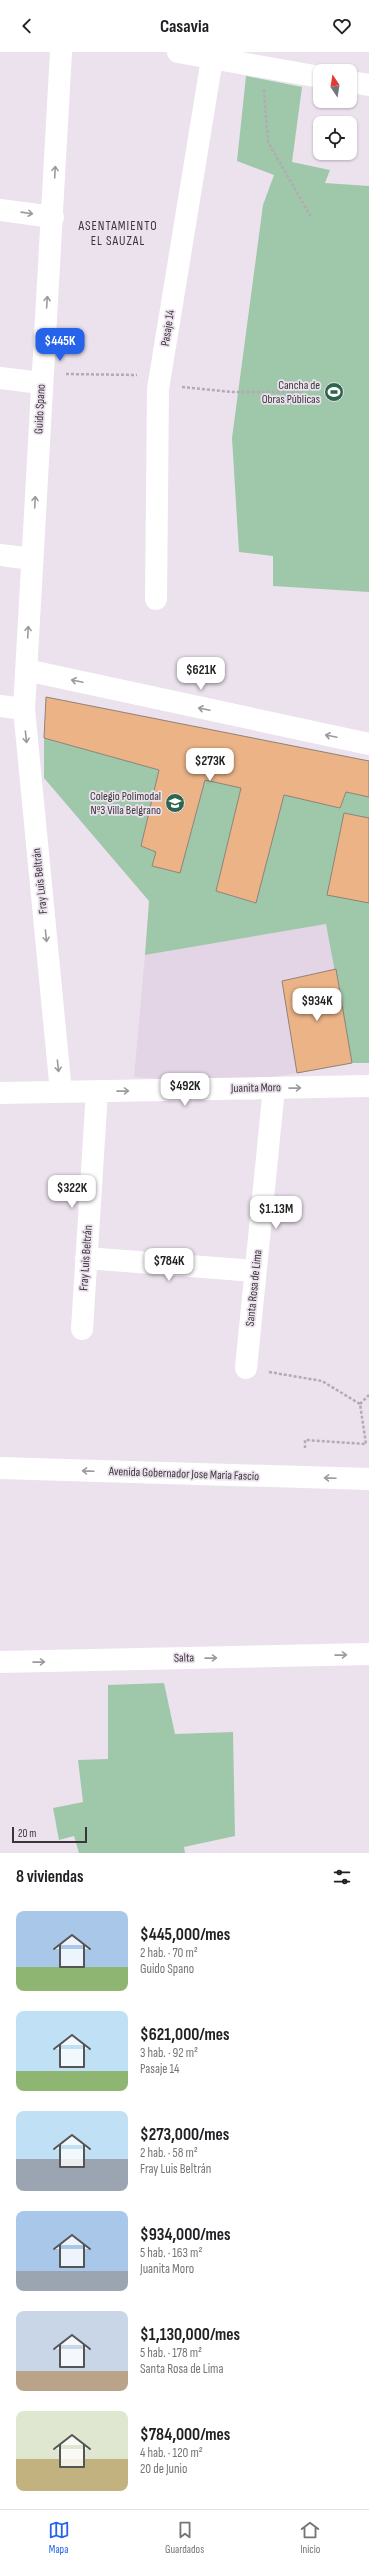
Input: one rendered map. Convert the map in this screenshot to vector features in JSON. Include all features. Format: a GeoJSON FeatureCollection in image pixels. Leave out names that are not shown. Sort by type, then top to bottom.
{"type":"FeatureCollection","features":[{"type":"Feature","properties":{"kind":"street","name":"Guido Spano"},"geometry":{"type":"LineString","coordinates":[[26,670],[53,217],[61,52]]}},
{"type":"Feature","properties":{"kind":"street"},"geometry":{"type":"LineString","coordinates":[[178,52],[313,76]]}},
{"type":"Feature","properties":{"kind":"street","name":"Pasaje 14"},"geometry":{"type":"LineString","coordinates":[[156,599],[158,389],[212,59]]}},
{"type":"Feature","properties":{"kind":"street"},"geometry":{"type":"LineString","coordinates":[[357,83],[369,85]]}},
{"type":"Feature","properties":{"kind":"street"},"geometry":{"type":"LineString","coordinates":[[0,210],[53,217]]}},
{"type":"Feature","properties":{"kind":"street"},"geometry":{"type":"LineString","coordinates":[[0,378],[42,383]]}},
{"type":"Feature","properties":{"kind":"street"},"geometry":{"type":"LineString","coordinates":[[0,554],[32,559]]}},
{"type":"Feature","properties":{"kind":"street"},"geometry":{"type":"LineString","coordinates":[[26,670],[369,744]]}},
{"type":"Feature","properties":{"kind":"street","name":"Fray Luis Beltrán"},"geometry":{"type":"LineString","coordinates":[[26,670],[24,709],[61,1092]]}},
{"type":"Feature","properties":{"kind":"street"},"geometry":{"type":"LineString","coordinates":[[0,706],[24,709]]}},
{"type":"Feature","properties":{"kind":"street","name":"Juanita Moro"},"geometry":{"type":"LineString","coordinates":[[0,1093],[369,1086]]}},
{"type":"Feature","properties":{"kind":"street","name":"Santa Rosa de Lima"},"geometry":{"type":"LineString","coordinates":[[246,1368],[274,1088]]}},
{"type":"Feature","properties":{"kind":"street","name":"Fray Luis Beltrán"},"geometry":{"type":"LineString","coordinates":[[82,1329],[97,1091]]}},
{"type":"Feature","properties":{"kind":"street"},"geometry":{"type":"LineString","coordinates":[[86,1258],[255,1271]]}},
{"type":"Feature","properties":{"kind":"street","name":"Avenida Gobernador Jose Maria Fascio"},"geometry":{"type":"LineString","coordinates":[[0,1468],[369,1479]]}},
{"type":"Feature","properties":{"kind":"street","name":"Salta"},"geometry":{"type":"LineString","coordinates":[[0,1662],[369,1654]]}},
{"type":"Feature","properties":{"kind":"path"},"geometry":{"type":"LineString","coordinates":[[262,68],[268,142],[311,218]]}},
{"type":"Feature","properties":{"kind":"path"},"geometry":{"type":"LineString","coordinates":[[246,1368],[322,1381],[360,1404]]}},
{"type":"Feature","properties":{"kind":"path"},"geometry":{"type":"LineString","coordinates":[[360,1404],[369,1395]]}},
{"type":"Feature","properties":{"kind":"path"},"geometry":{"type":"LineString","coordinates":[[305,1448],[305,1440],[366,1444],[360,1404]]}},
{"type":"Feature","properties":{"kind":"shaded area"},"geometry":{"type":"Polygon","coordinates":[[[326,924],[336,969],[282,981],[297,1073],[228,1085],[134,1077],[145,955],[326,924]]]}},
{"type":"Feature","properties":{"kind":"green space"},"geometry":{"type":"Polygon","coordinates":[[[246,76],[302,87],[292,162],[330,170],[325,183],[369,186],[369,592],[273,586],[273,556],[239,552],[232,438],[263,205],[274,175],[237,161],[246,76]]]}},
{"type":"Feature","properties":{"kind":"green space"},"geometry":{"type":"Polygon","coordinates":[[[44,738],[159,770],[141,846],[156,852],[152,866],[180,873],[205,780],[241,788],[216,891],[255,903],[284,795],[340,808],[346,792],[369,797],[369,1063],[352,1063],[326,924],[145,955],[149,901],[44,778],[44,738]]]}},
{"type":"Feature","properties":{"kind":"green space"},"geometry":{"type":"Polygon","coordinates":[[[164,1683],[175,1734],[233,1732],[235,1836],[184,1847],[185,1853],[79,1853],[74,1836],[59,1840],[53,1808],[83,1802],[78,1760],[108,1759],[108,1685],[164,1683]]]}},
{"type":"Feature","properties":{"kind":"building","name":"Colegio Polimodal Nº3 Villa Belgrano"},"geometry":{"type":"Polygon","coordinates":[[[46,697],[369,761],[369,797],[346,792],[340,808],[284,795],[256,903],[216,891],[241,788],[205,780],[180,873],[152,866],[156,852],[141,846],[159,770],[44,738],[46,697]]]}},
{"type":"Feature","properties":{"kind":"building"},"geometry":{"type":"Polygon","coordinates":[[[344,813],[369,818],[369,903],[327,895],[344,813]]]}},
{"type":"Feature","properties":{"kind":"building"},"geometry":{"type":"Polygon","coordinates":[[[336,969],[352,1063],[297,1073],[282,981],[336,969]]]}},
{"type":"Feature","properties":{"kind":"place","name":"Cancha de Obras Públicas"},"geometry":{"type":"Point","coordinates":[334,392]}},
{"type":"Feature","properties":{"kind":"place","name":"Colegio Polimodal Nº3 Villa Belgrano"},"geometry":{"type":"Point","coordinates":[175,803]}},
{"type":"Feature","properties":{"kind":"district","name":"ASENTAMIENTO EL SAUZAL"},"geometry":{"type":"Point","coordinates":[118,234]}}]}
